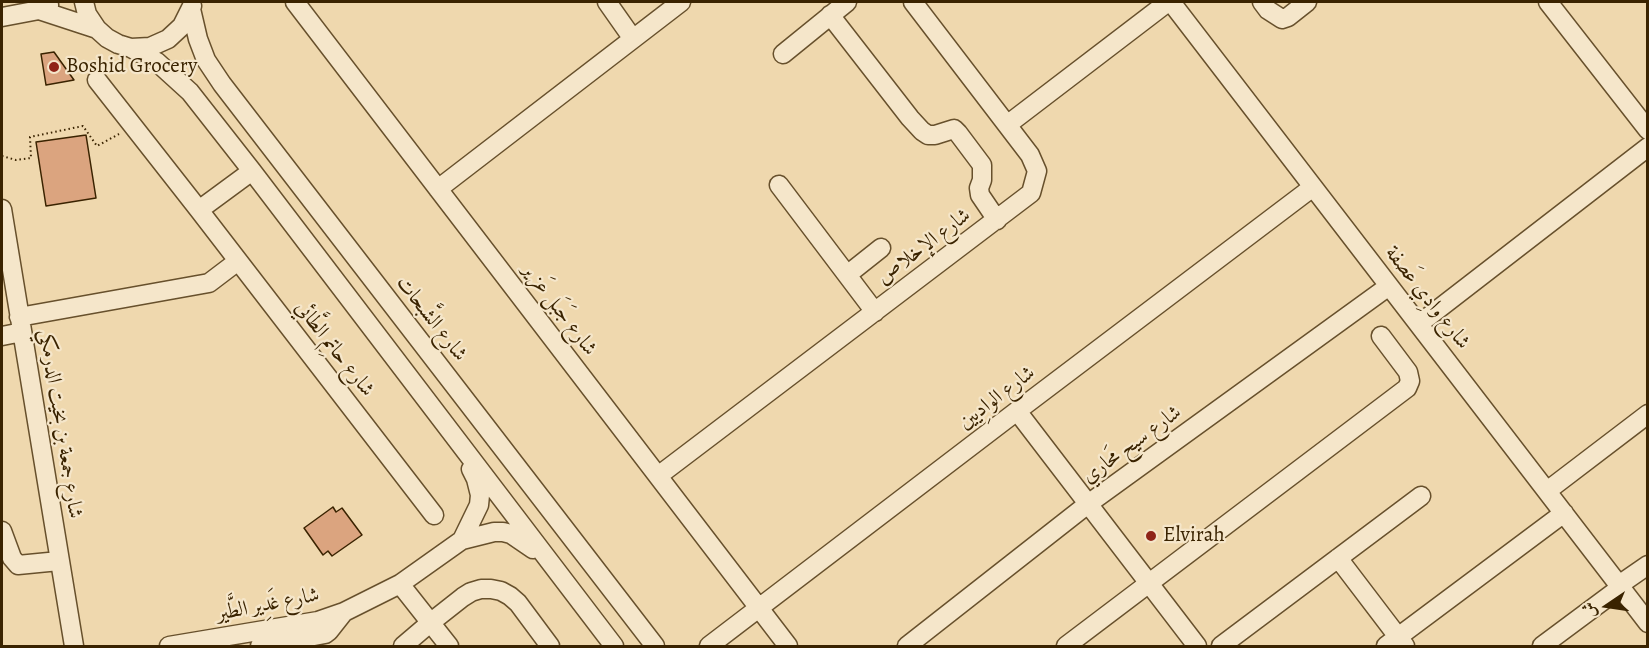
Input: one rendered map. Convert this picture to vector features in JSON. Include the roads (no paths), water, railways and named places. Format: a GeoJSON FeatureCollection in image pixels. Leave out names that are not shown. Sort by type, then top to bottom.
{"type":"FeatureCollection","features":[{"type":"Feature","properties":{"kind":"street"},"geometry":{"type":"LineString","coordinates":[[84,2],[87,14],[97,29],[107,38],[157,62],[190,92],[614,646]]}},
{"type":"Feature","properties":{"kind":"street","name":"شارع جَبَل عَزير"},"geometry":{"type":"LineString","coordinates":[[295,2],[788,646]]}},
{"type":"Feature","properties":{"kind":"street"},"geometry":{"type":"LineString","coordinates":[[607,2],[633,39]]}},
{"type":"Feature","properties":{"kind":"street"},"geometry":{"type":"LineString","coordinates":[[438,189],[681,2]]}},
{"type":"Feature","properties":{"kind":"street","name":"شارع الإخلاص"},"geometry":{"type":"LineString","coordinates":[[657,476],[1031,193],[1037,171],[1030,155],[914,2]]}},
{"type":"Feature","properties":{"kind":"street"},"geometry":{"type":"LineString","coordinates":[[1007,125],[1170,2]]}},
{"type":"Feature","properties":{"kind":"street","name":"شارع وادِي عَصفة"},"geometry":{"type":"LineString","coordinates":[[1170,2],[1647,623]]}},
{"type":"Feature","properties":{"kind":"street"},"geometry":{"type":"LineString","coordinates":[[1262,2],[1268,10],[1282,19],[1288,17],[1306,2]]}},
{"type":"Feature","properties":{"kind":"street"},"geometry":{"type":"LineString","coordinates":[[1548,2],[1647,130]]}},
{"type":"Feature","properties":{"kind":"street"},"geometry":{"type":"LineString","coordinates":[[131,48],[150,47],[168,39],[182,26],[192,5]]}},
{"type":"Feature","properties":{"kind":"street","name":"شارع الشَّبحات"},"geometry":{"type":"LineString","coordinates":[[192,5],[198,39],[206,60],[222,84],[657,645]]}},
{"type":"Feature","properties":{"kind":"street"},"geometry":{"type":"LineString","coordinates":[[2,17],[47,6],[97,29]]}},
{"type":"Feature","properties":{"kind":"street"},"geometry":{"type":"LineString","coordinates":[[783,54],[837,7],[910,118],[922,131],[928,135],[935,135],[954,129],[958,133],[982,165],[980,195],[997,220]]}},
{"type":"Feature","properties":{"kind":"street","name":"شارع حاتِم الطَّائي"},"geometry":{"type":"LineString","coordinates":[[97,80],[434,515]]}},
{"type":"Feature","properties":{"kind":"street"},"geometry":{"type":"LineString","coordinates":[[1419,324],[1647,147]]}},
{"type":"Feature","properties":{"kind":"street"},"geometry":{"type":"LineString","coordinates":[[199,210],[252,171]]}},
{"type":"Feature","properties":{"kind":"street"},"geometry":{"type":"LineString","coordinates":[[779,186],[875,312]]}},
{"type":"Feature","properties":{"kind":"street","name":"شارع الوادِيين"},"geometry":{"type":"LineString","coordinates":[[709,646],[1313,187]]}},
{"type":"Feature","properties":{"kind":"street","name":"شارع جمعة بن بخيت الدرمكي"},"geometry":{"type":"LineString","coordinates":[[2,209],[74,646]]}},
{"type":"Feature","properties":{"kind":"street"},"geometry":{"type":"LineString","coordinates":[[847,275],[881,248]]}},
{"type":"Feature","properties":{"kind":"street"},"geometry":{"type":"LineString","coordinates":[[2,336],[20,324],[209,283],[238,261]]}},
{"type":"Feature","properties":{"kind":"street","name":"شارع سيح مَحاري"},"geometry":{"type":"LineString","coordinates":[[907,646],[1088,504],[1389,286]]}},
{"type":"Feature","properties":{"kind":"street"},"geometry":{"type":"LineString","coordinates":[[1066,646],[1407,388],[1410,381],[1408,372],[1381,336]]}},
{"type":"Feature","properties":{"kind":"street"},"geometry":{"type":"LineString","coordinates":[[1017,411],[1197,646]]}},
{"type":"Feature","properties":{"kind":"street"},"geometry":{"type":"LineString","coordinates":[[1547,491],[1647,414]]}},
{"type":"Feature","properties":{"kind":"street","name":"شارع غَدِير الطَّير"},"geometry":{"type":"LineString","coordinates":[[460,447],[476,479],[480,495],[477,513],[462,540]]}},
{"type":"Feature","properties":{"kind":"street"},"geometry":{"type":"LineString","coordinates":[[1221,646],[1421,496]]}},
{"type":"Feature","properties":{"kind":"street"},"geometry":{"type":"LineString","coordinates":[[1338,558],[1396,644],[1564,513]]}},
{"type":"Feature","properties":{"kind":"street"},"geometry":{"type":"LineString","coordinates":[[2,531],[12,558],[18,565],[59,561]]}},
{"type":"Feature","properties":{"kind":"street","name":"شارع غَدِير الطَّير"},"geometry":{"type":"LineString","coordinates":[[169,646],[318,621],[344,612],[400,585],[462,540],[494,532],[503,531],[511,534],[546,557]]}},
{"type":"Feature","properties":{"kind":"street"},"geometry":{"type":"LineString","coordinates":[[1542,646],[1646,567]]}},
{"type":"Feature","properties":{"kind":"street"},"geometry":{"type":"LineString","coordinates":[[400,585],[449,646]]}},
{"type":"Feature","properties":{"kind":"street"},"geometry":{"type":"LineString","coordinates":[[403,646],[471,592],[491,588],[510,596],[550,646]]}},
{"type":"Feature","properties":{"kind":"street"},"geometry":{"type":"LineString","coordinates":[[260,646],[325,634],[344,612]]}},
{"type":"Feature","properties":{"kind":"place","name":"Boshid Grocery"},"geometry":{"type":"Point","coordinates":[54,67]}},
{"type":"Feature","properties":{"kind":"place","name":"Elvirah"},"geometry":{"type":"Point","coordinates":[1151,536]}}]}
